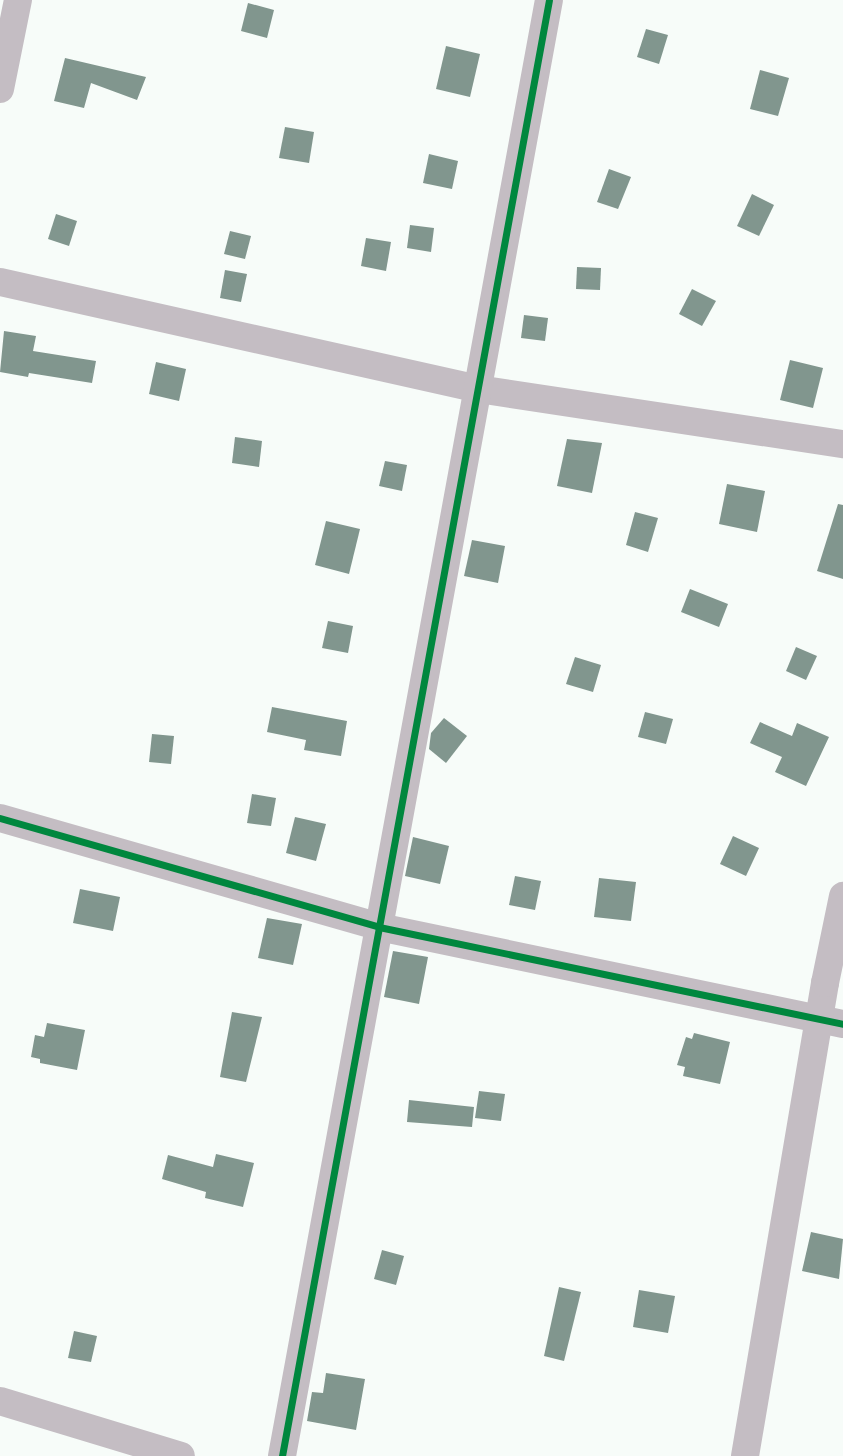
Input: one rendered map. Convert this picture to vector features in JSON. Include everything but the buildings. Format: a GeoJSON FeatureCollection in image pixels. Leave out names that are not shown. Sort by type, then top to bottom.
{"type":"FeatureCollection","features":[{"type":"Feature","properties":{"kind":"street"},"geometry":{"type":"LineString","coordinates":[[0,89],[18,0]]}},
{"type":"Feature","properties":{"kind":"street"},"geometry":{"type":"LineString","coordinates":[[282,1456],[549,0]]}},
{"type":"Feature","properties":{"kind":"street"},"geometry":{"type":"LineString","coordinates":[[0,282],[478,389],[843,444]]}},
{"type":"Feature","properties":{"kind":"street"},"geometry":{"type":"LineString","coordinates":[[0,818],[379,927],[831,1021]]}},
{"type":"Feature","properties":{"kind":"street"},"geometry":{"type":"LineString","coordinates":[[745,1456],[831,1021],[843,896]]}},
{"type":"Feature","properties":{"kind":"street"},"geometry":{"type":"LineString","coordinates":[[0,1401],[181,1456]]}},
{"type":"Feature","properties":{"kind":"cycle path"},"geometry":{"type":"LineString","coordinates":[[282,1456],[549,0]]}},
{"type":"Feature","properties":{"kind":"cycle path"},"geometry":{"type":"LineString","coordinates":[[0,818],[379,927],[843,1024]]}}]}
